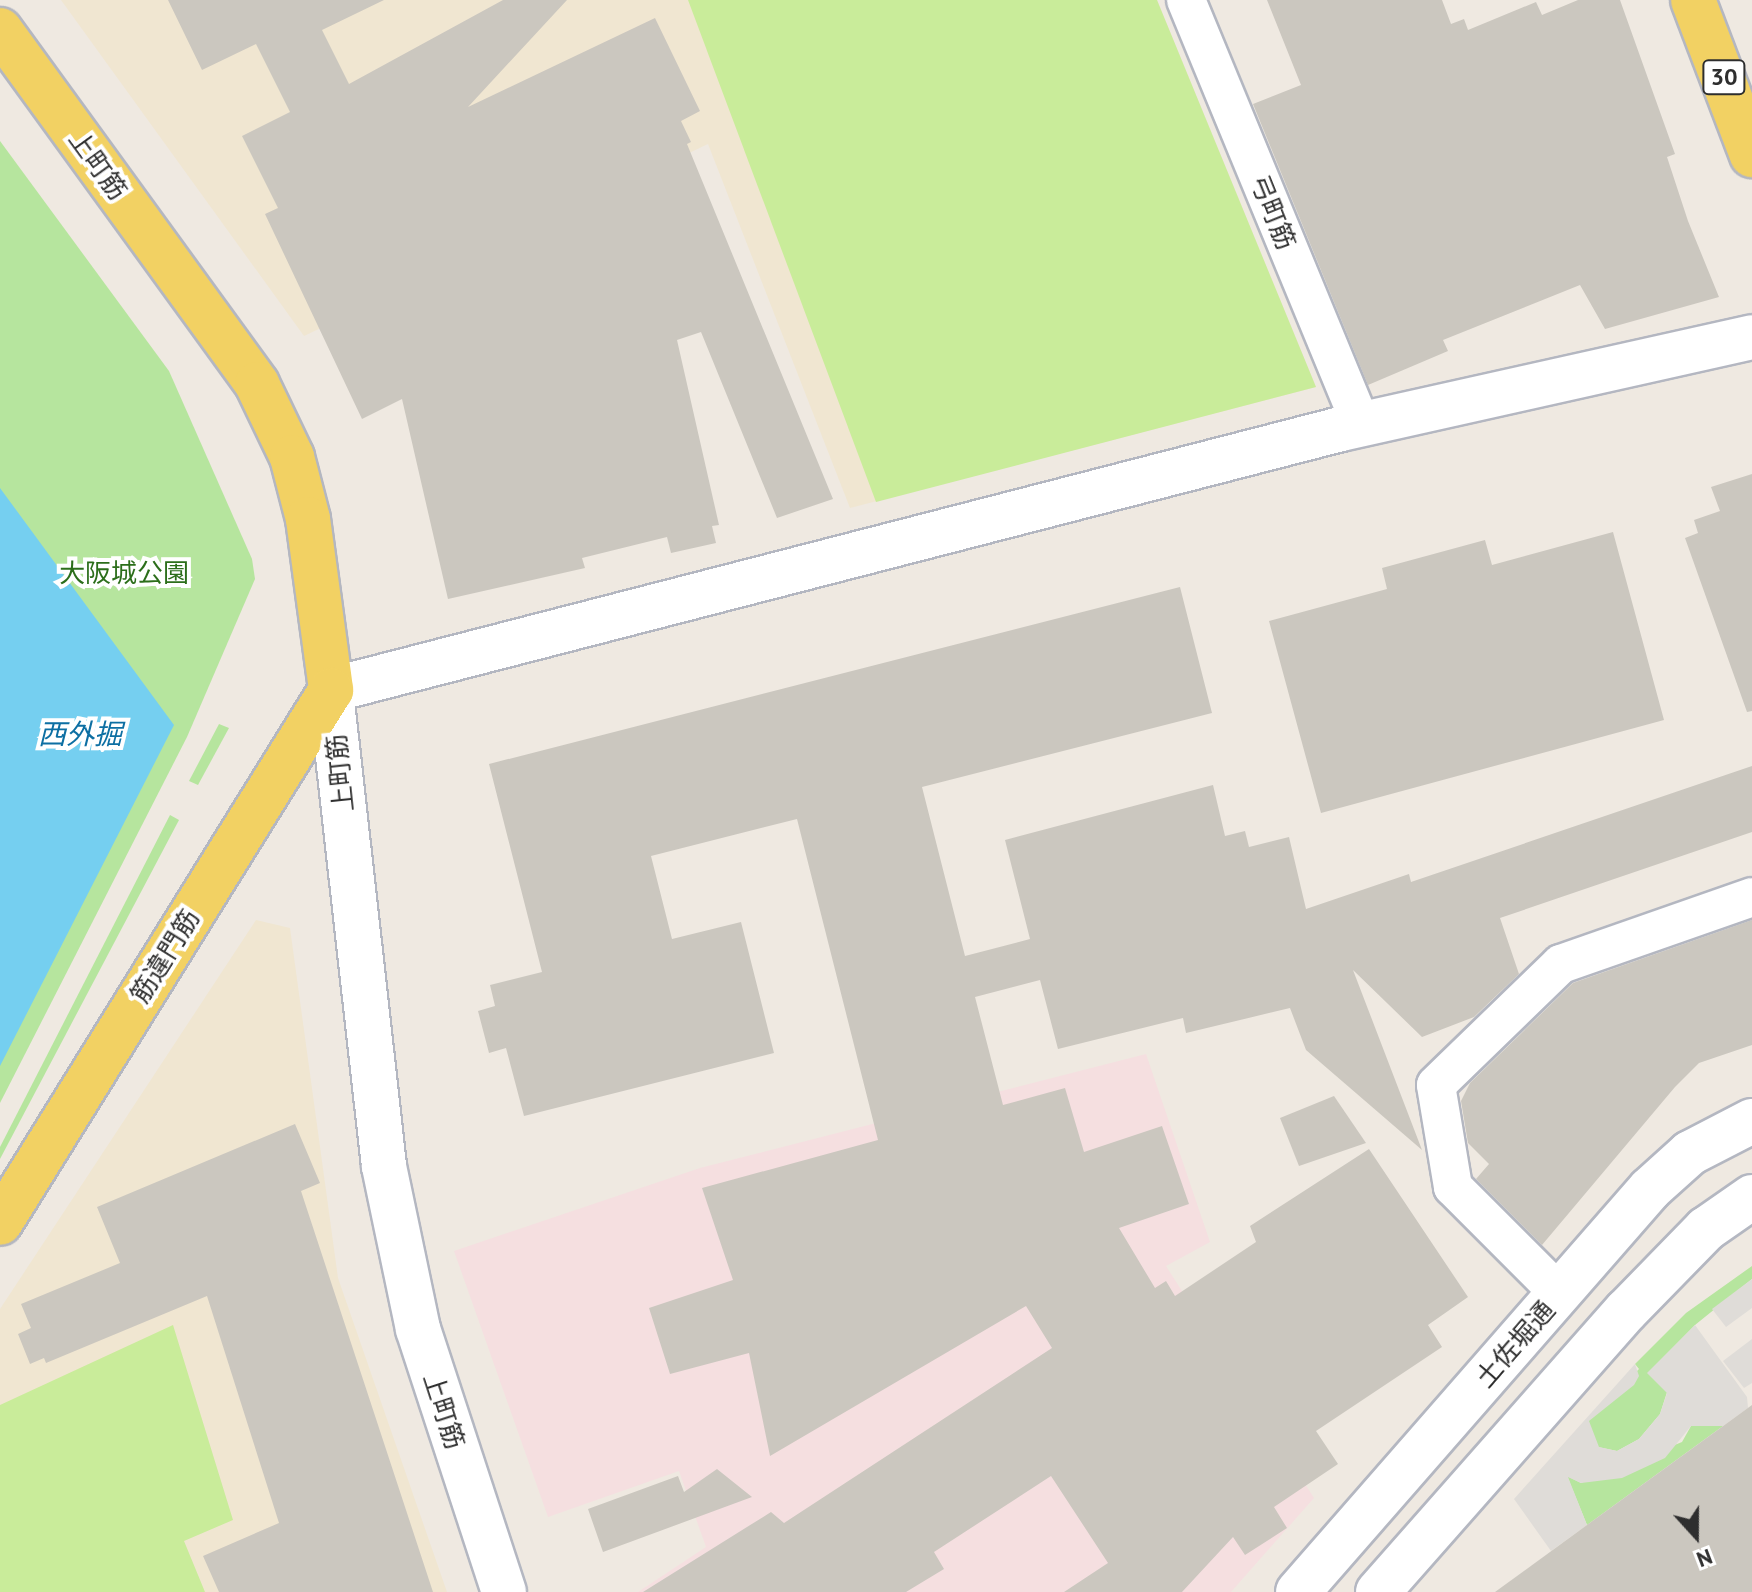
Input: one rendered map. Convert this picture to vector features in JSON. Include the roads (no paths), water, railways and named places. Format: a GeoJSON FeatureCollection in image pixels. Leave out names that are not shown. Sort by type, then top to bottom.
{"type":"FeatureCollection","features":[{"type":"Feature","properties":{"kind":"main road","name":"30"},"geometry":{"type":"LineString","coordinates":[[1693,0],[1752,155]]}},
{"type":"Feature","properties":{"kind":"main road","name":"上町筋"},"geometry":{"type":"LineString","coordinates":[[0,30],[257,384],[292,457],[308,519],[331,690]]}},
{"type":"Feature","properties":{"kind":"main road","name":"筋違門筋"},"geometry":{"type":"LineString","coordinates":[[0,1223],[331,690]]}},
{"type":"Feature","properties":{"kind":"street","name":"弓町筋"},"geometry":{"type":"LineString","coordinates":[[1186,0],[1361,425]]}},
{"type":"Feature","properties":{"kind":"street"},"geometry":{"type":"LineString","coordinates":[[331,690],[1361,425],[1752,337]]}},
{"type":"Feature","properties":{"kind":"street","name":"上町筋"},"geometry":{"type":"LineString","coordinates":[[331,690],[384,1166],[418,1329],[504,1592]]}},
{"type":"Feature","properties":{"kind":"street"},"geometry":{"type":"LineString","coordinates":[[1559,1293],[1453,1187],[1436,1085],[1561,964],[1752,897]]}},
{"type":"Feature","properties":{"kind":"street","name":"土佐堀通"},"geometry":{"type":"LineString","coordinates":[[1298,1592],[1650,1189],[1690,1153],[1752,1121]]}},
{"type":"Feature","properties":{"kind":"street"},"geometry":{"type":"LineString","coordinates":[[1378,1592],[1626,1311],[1706,1229],[1752,1197]]}},
{"type":"Feature","properties":{"kind":"water","name":"西外掘"},"geometry":{"type":"Polygon","coordinates":[[[0,488],[174,725],[0,1066],[0,488]]]}},
{"type":"Feature","properties":{"kind":"park label","name":"大阪城公園"},"geometry":{"type":"Point","coordinates":[124,573]}}]}
